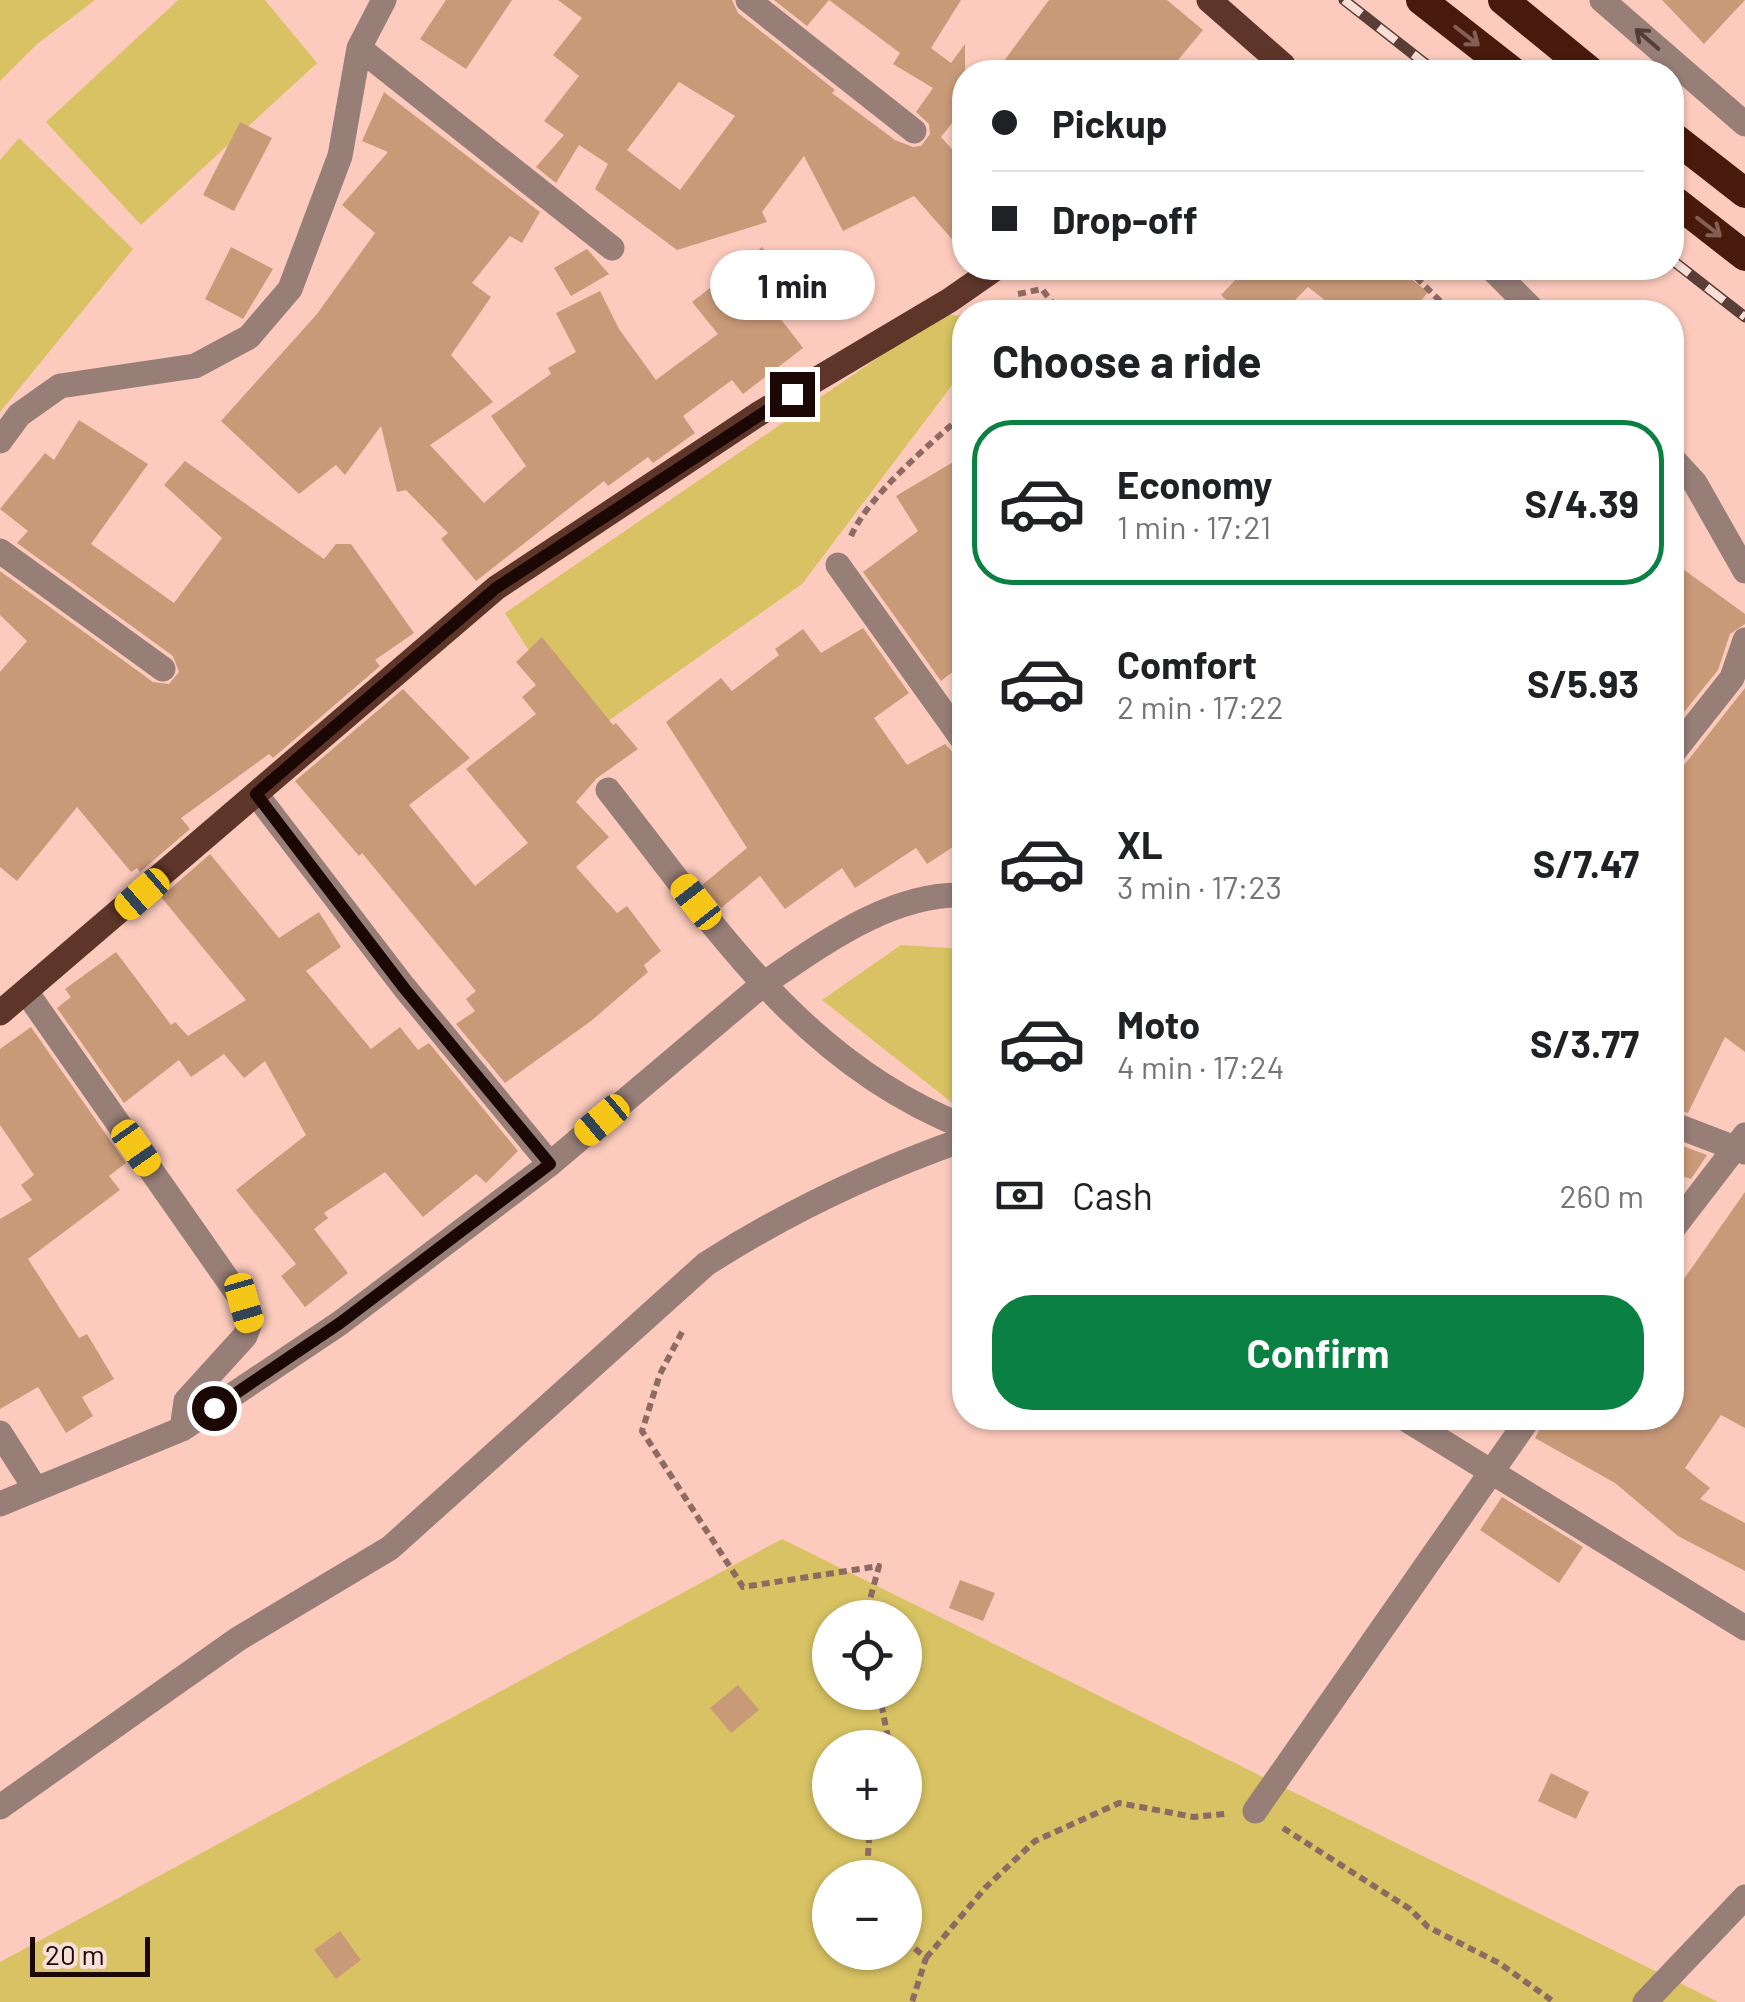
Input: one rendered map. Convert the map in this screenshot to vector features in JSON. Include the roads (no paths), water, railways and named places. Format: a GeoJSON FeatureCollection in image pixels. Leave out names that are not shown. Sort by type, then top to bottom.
{"type":"FeatureCollection","features":[{"type":"Feature","properties":{"kind":"highway"},"geometry":{"type":"LineString","coordinates":[[1420,0],[1497,60]]}},
{"type":"Feature","properties":{"kind":"highway"},"geometry":{"type":"LineString","coordinates":[[1503,0],[1576,60]]}},
{"type":"Feature","properties":{"kind":"highway"},"geometry":{"type":"LineString","coordinates":[[1684,146],[1745,194]]}},
{"type":"Feature","properties":{"kind":"highway"},"geometry":{"type":"LineString","coordinates":[[1684,208],[1745,256]]}},
{"type":"Feature","properties":{"kind":"main road"},"geometry":{"type":"LineString","coordinates":[[1210,0],[1272,60]]}},
{"type":"Feature","properties":{"kind":"main road"},"geometry":{"type":"LineString","coordinates":[[0,1013],[496,588],[760,413],[979,280]]}},
{"type":"Feature","properties":{"kind":"street"},"geometry":{"type":"LineString","coordinates":[[0,441],[19,415],[60,386],[195,366],[249,338],[290,289],[340,156],[359,48],[384,0]]}},
{"type":"Feature","properties":{"kind":"street"},"geometry":{"type":"LineString","coordinates":[[748,0],[914,131]]}},
{"type":"Feature","properties":{"kind":"street"},"geometry":{"type":"LineString","coordinates":[[1602,0],[1671,60]]}},
{"type":"Feature","properties":{"kind":"street"},"geometry":{"type":"LineString","coordinates":[[359,48],[612,248]]}},
{"type":"Feature","properties":{"kind":"street"},"geometry":{"type":"LineString","coordinates":[[1684,71],[1745,124]]}},
{"type":"Feature","properties":{"kind":"street"},"geometry":{"type":"LineString","coordinates":[[1503,280],[1523,300]]}},
{"type":"Feature","properties":{"kind":"street"},"geometry":{"type":"LineString","coordinates":[[1684,471],[1695,483],[1745,571]]}},
{"type":"Feature","properties":{"kind":"street"},"geometry":{"type":"LineString","coordinates":[[0,551],[163,669]]}},
{"type":"Feature","properties":{"kind":"street"},"geometry":{"type":"LineString","coordinates":[[838,565],[952,724]]}},
{"type":"Feature","properties":{"kind":"street"},"geometry":{"type":"LineString","coordinates":[[1684,739],[1732,678],[1745,640]]}},
{"type":"Feature","properties":{"kind":"street"},"geometry":{"type":"LineString","coordinates":[[608,790],[762,986],[823,1045],[888,1092],[952,1120]]}},
{"type":"Feature","properties":{"kind":"street"},"geometry":{"type":"LineString","coordinates":[[256,794],[404,988],[550,1164]]}},
{"type":"Feature","properties":{"kind":"street"},"geometry":{"type":"LineString","coordinates":[[0,1504],[182,1429],[340,1323],[550,1164],[762,986],[808,953],[904,901],[952,895]]}},
{"type":"Feature","properties":{"kind":"street"},"geometry":{"type":"LineString","coordinates":[[27,993],[244,1303],[250,1324],[245,1336],[186,1401],[182,1429]]}},
{"type":"Feature","properties":{"kind":"street"},"geometry":{"type":"LineString","coordinates":[[1684,1128],[1742,1145],[1684,1215]]}},
{"type":"Feature","properties":{"kind":"street"},"geometry":{"type":"LineString","coordinates":[[0,1807],[238,1639],[390,1548],[706,1264],[762,1228],[882,1168],[952,1144]]}},
{"type":"Feature","properties":{"kind":"street"},"geometry":{"type":"LineString","coordinates":[[1424,1430],[1742,1619]]}},
{"type":"Feature","properties":{"kind":"street"},"geometry":{"type":"LineString","coordinates":[[1256,1811],[1520,1430]]}},
{"type":"Feature","properties":{"kind":"street"},"geometry":{"type":"LineString","coordinates":[[0,1433],[34,1488]]}},
{"type":"Feature","properties":{"kind":"street"},"geometry":{"type":"LineString","coordinates":[[1645,2002],[1745,1897]]}},
{"type":"Feature","properties":{"kind":"railway"},"geometry":{"type":"LineString","coordinates":[[1344,0],[1421,60]]}},
{"type":"Feature","properties":{"kind":"railway"},"geometry":{"type":"LineString","coordinates":[[1684,269],[1745,317]]}}]}
